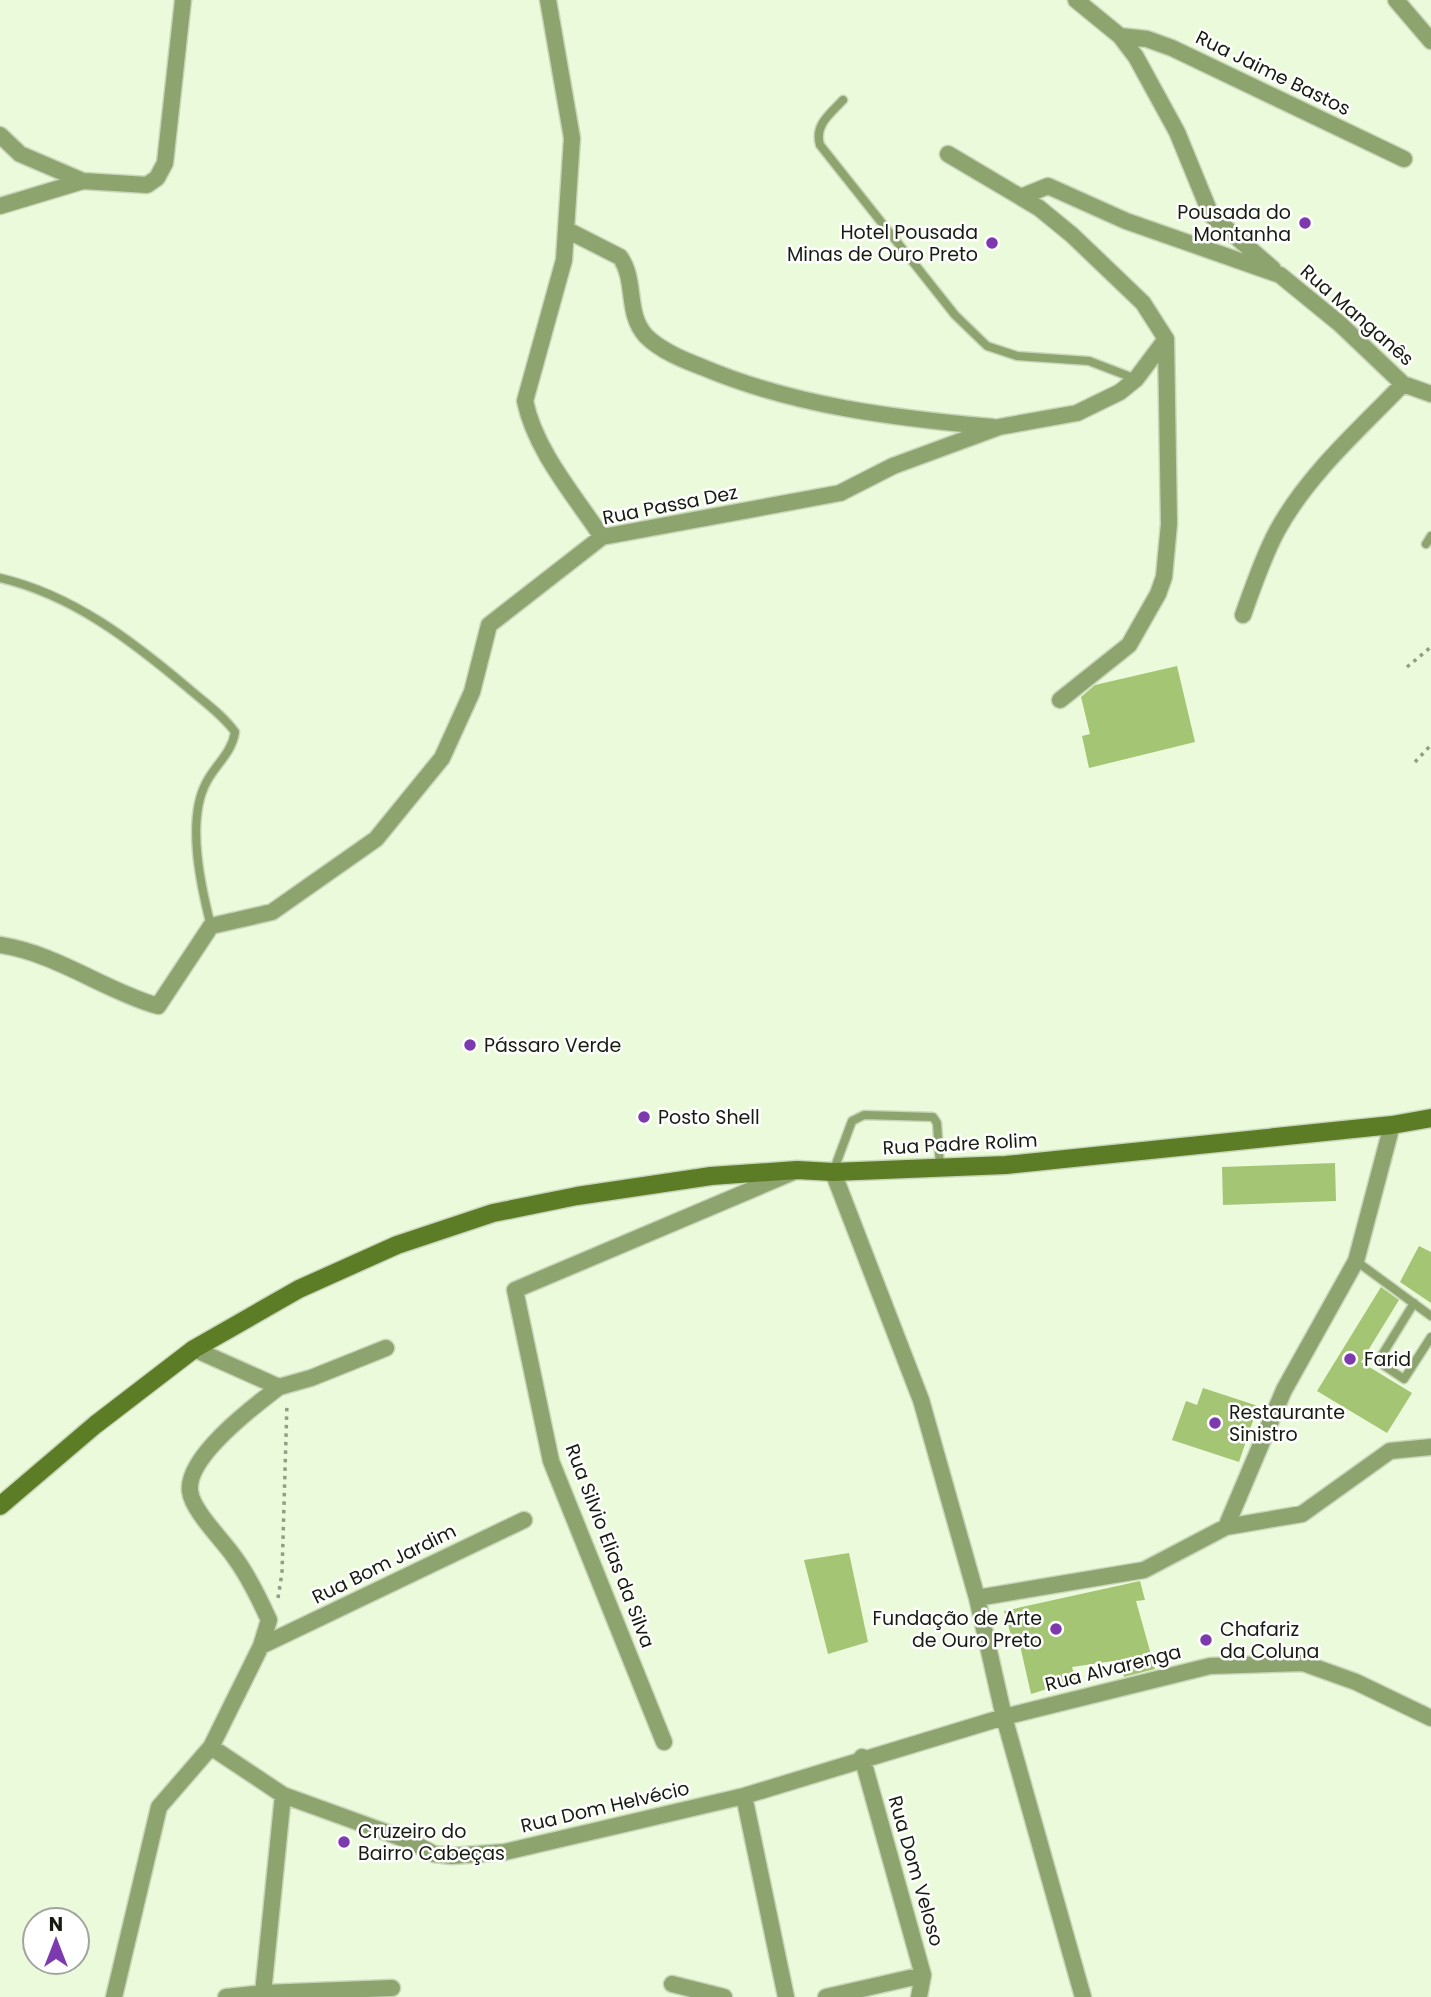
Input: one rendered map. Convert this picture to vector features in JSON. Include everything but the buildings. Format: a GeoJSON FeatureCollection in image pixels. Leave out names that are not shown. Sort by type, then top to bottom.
{"type":"FeatureCollection","features":[{"type":"Feature","properties":{"kind":"main road","name":"Rua Padre Rolim"},"geometry":{"type":"LineString","coordinates":[[0,1506],[95,1425],[194,1349],[299,1289],[397,1245],[493,1213],[577,1196],[711,1176],[797,1170],[833,1172],[1006,1165],[1392,1125],[1431,1118]]}},
{"type":"Feature","properties":{"kind":"street"},"geometry":{"type":"LineString","coordinates":[[0,135],[20,154],[83,181],[132,187],[147,185],[157,178],[165,163],[183,0]]}},
{"type":"Feature","properties":{"kind":"street"},"geometry":{"type":"LineString","coordinates":[[548,0],[572,138],[567,230],[564,260],[526,401],[534,431],[602,537]]}},
{"type":"Feature","properties":{"kind":"street"},"geometry":{"type":"LineString","coordinates":[[1076,0],[1120,36],[1136,57],[1167,114],[1211,215],[1280,275]]}},
{"type":"Feature","properties":{"kind":"street"},"geometry":{"type":"LineString","coordinates":[[1396,0],[1431,41]]}},
{"type":"Feature","properties":{"kind":"street","name":"Rua Jaime Bastos"},"geometry":{"type":"LineString","coordinates":[[1120,36],[1147,38],[1172,48],[1404,159]]}},
{"type":"Feature","properties":{"kind":"street"},"geometry":{"type":"LineString","coordinates":[[948,154],[1021,197],[1072,235],[1143,303],[1166,339],[1170,486],[1164,577],[1158,594],[1129,645],[1112,662],[1060,700]]}},
{"type":"Feature","properties":{"kind":"street"},"geometry":{"type":"LineString","coordinates":[[0,206],[83,181]]}},
{"type":"Feature","properties":{"kind":"street","name":"Rua Manganês"},"geometry":{"type":"LineString","coordinates":[[1021,197],[1048,186],[1126,221],[1280,275],[1340,324],[1403,384],[1431,394]]}},
{"type":"Feature","properties":{"kind":"street"},"geometry":{"type":"LineString","coordinates":[[567,230],[620,257],[626,265],[633,316],[639,328],[649,339],[675,356],[719,375],[793,398],[898,418],[999,427]]}},
{"type":"Feature","properties":{"kind":"street","name":"Rua Passa Dez"},"geometry":{"type":"LineString","coordinates":[[211,926],[272,912],[376,839],[442,758],[472,692],[489,625],[602,537],[840,493],[893,466],[999,427],[1077,413],[1120,392],[1136,379],[1166,339]]}},
{"type":"Feature","properties":{"kind":"street"},"geometry":{"type":"LineString","coordinates":[[1243,615],[1265,555],[1290,509],[1312,479],[1403,384]]}},
{"type":"Feature","properties":{"kind":"street"},"geometry":{"type":"LineString","coordinates":[[0,945],[31,950],[139,1000],[158,1006],[211,926]]}},
{"type":"Feature","properties":{"kind":"street"},"geometry":{"type":"LineString","coordinates":[[1226,1527],[1284,1390],[1356,1261],[1392,1125]]}},
{"type":"Feature","properties":{"kind":"street","name":"Rua Silvio Elias da Silva"},"geometry":{"type":"LineString","coordinates":[[664,1742],[551,1461],[515,1290],[797,1170]]}},
{"type":"Feature","properties":{"kind":"street"},"geometry":{"type":"LineString","coordinates":[[833,1172],[921,1400],[977,1598],[1004,1717],[1083,1997]]}},
{"type":"Feature","properties":{"kind":"street"},"geometry":{"type":"LineString","coordinates":[[114,1997],[159,1807],[211,1747],[261,1646],[269,1620],[235,1557],[192,1501],[190,1492],[199,1466],[228,1428],[283,1386],[386,1348]]}},
{"type":"Feature","properties":{"kind":"street"},"geometry":{"type":"LineString","coordinates":[[194,1349],[283,1386]]}},
{"type":"Feature","properties":{"kind":"street"},"geometry":{"type":"LineString","coordinates":[[977,1598],[1144,1570],[1226,1527],[1302,1514],[1390,1451],[1431,1447]]}},
{"type":"Feature","properties":{"kind":"street","name":"Rua Bom Jardim"},"geometry":{"type":"LineString","coordinates":[[261,1646],[524,1520]]}},
{"type":"Feature","properties":{"kind":"street","name":"Rua Alvarenga"},"geometry":{"type":"LineString","coordinates":[[1004,1717],[1210,1666],[1303,1663],[1356,1682],[1431,1718]]}},
{"type":"Feature","properties":{"kind":"street","name":"Rua Dom Helvécio"},"geometry":{"type":"LineString","coordinates":[[211,1747],[283,1795],[410,1841],[434,1854],[452,1856],[505,1852],[744,1796],[862,1757],[1004,1717]]}},
{"type":"Feature","properties":{"kind":"street","name":"Rua Dom Veloso"},"geometry":{"type":"LineString","coordinates":[[862,1757],[923,1975],[919,1997]]}},
{"type":"Feature","properties":{"kind":"street"},"geometry":{"type":"LineString","coordinates":[[262,1993],[283,1795]]}},
{"type":"Feature","properties":{"kind":"street"},"geometry":{"type":"LineString","coordinates":[[744,1796],[786,1997]]}},
{"type":"Feature","properties":{"kind":"street"},"geometry":{"type":"LineString","coordinates":[[826,1997],[923,1975]]}},
{"type":"Feature","properties":{"kind":"street"},"geometry":{"type":"LineString","coordinates":[[672,1984],[724,1997]]}},
{"type":"Feature","properties":{"kind":"street"},"geometry":{"type":"LineString","coordinates":[[226,1997],[392,1988]]}},
{"type":"Feature","properties":{"kind":"lane"},"geometry":{"type":"LineString","coordinates":[[843,100],[821,122],[818,137],[820,145],[922,275],[976,336],[1002,353],[1089,361],[1136,379]]}},
{"type":"Feature","properties":{"kind":"lane"},"geometry":{"type":"LineString","coordinates":[[1426,544],[1431,536]]}},
{"type":"Feature","properties":{"kind":"lane"},"geometry":{"type":"LineString","coordinates":[[0,578],[65,601],[114,629],[209,706],[235,733],[233,744],[206,783],[197,818],[199,882],[211,926]]}},
{"type":"Feature","properties":{"kind":"lane"},"geometry":{"type":"LineString","coordinates":[[833,1172],[852,1121],[864,1115],[933,1117],[937,1123],[940,1167]]}},
{"type":"Feature","properties":{"kind":"lane"},"geometry":{"type":"LineString","coordinates":[[1356,1261],[1431,1316]]}},
{"type":"Feature","properties":{"kind":"lane"},"geometry":{"type":"LineString","coordinates":[[1414,1303],[1382,1355],[1380,1363],[1404,1379],[1431,1337]]}},
{"type":"Feature","properties":{"kind":"path"},"geometry":{"type":"LineString","coordinates":[[1407,667],[1431,647]]}},
{"type":"Feature","properties":{"kind":"path"},"geometry":{"type":"LineString","coordinates":[[1415,762],[1431,744]]}},
{"type":"Feature","properties":{"kind":"path"},"geometry":{"type":"LineString","coordinates":[[269,1620],[278,1597],[282,1573],[283,1386]]}},
{"type":"Feature","properties":{"kind":"place","name":"Pousada do Montanha"},"geometry":{"type":"Point","coordinates":[1305,223]}},
{"type":"Feature","properties":{"kind":"place","name":"Hotel Pousada Minas de Ouro Preto"},"geometry":{"type":"Point","coordinates":[992,243]}},
{"type":"Feature","properties":{"kind":"place","name":"Pássaro Verde"},"geometry":{"type":"Point","coordinates":[470,1045]}},
{"type":"Feature","properties":{"kind":"place","name":"Posto Shell"},"geometry":{"type":"Point","coordinates":[644,1117]}},
{"type":"Feature","properties":{"kind":"place","name":"Farid"},"geometry":{"type":"Point","coordinates":[1350,1359]}},
{"type":"Feature","properties":{"kind":"place","name":"Restaurante Sinistro"},"geometry":{"type":"Point","coordinates":[1215,1423]}},
{"type":"Feature","properties":{"kind":"place","name":"Fundação de Arte de Ouro Preto"},"geometry":{"type":"Point","coordinates":[1056,1629]}},
{"type":"Feature","properties":{"kind":"place","name":"Chafariz da Coluna"},"geometry":{"type":"Point","coordinates":[1206,1640]}},
{"type":"Feature","properties":{"kind":"place","name":"Cruzeiro do Bairro Cabeças"},"geometry":{"type":"Point","coordinates":[344,1842]}}]}
